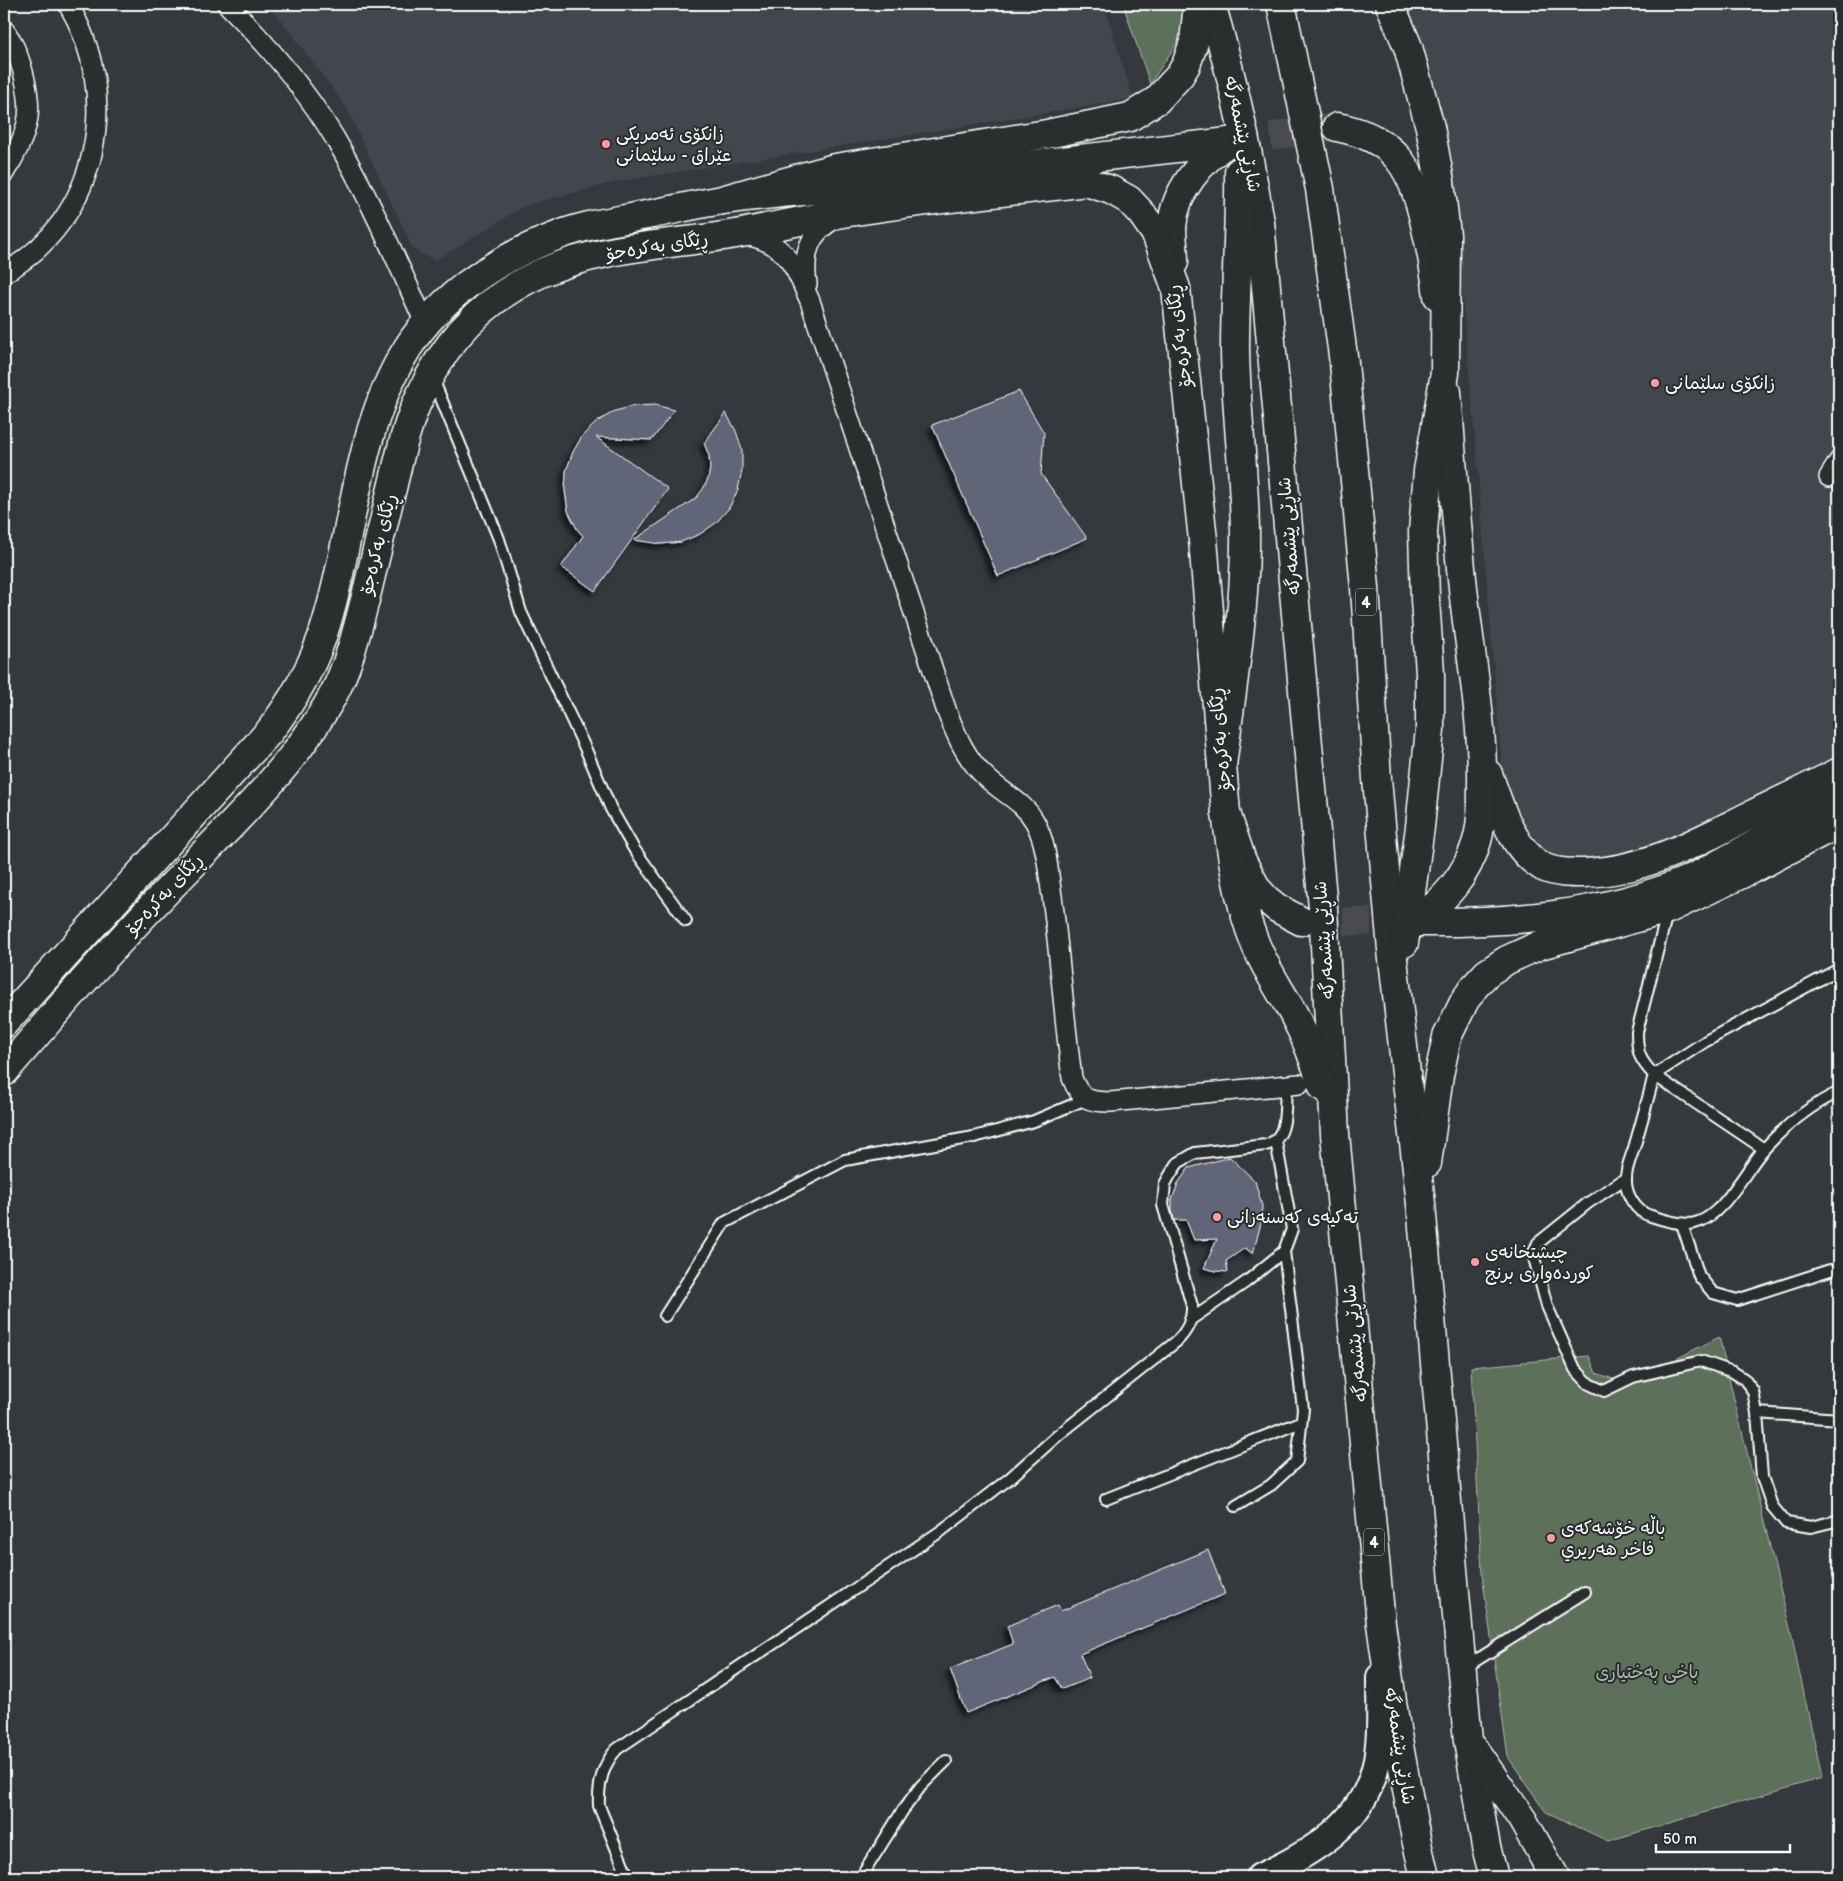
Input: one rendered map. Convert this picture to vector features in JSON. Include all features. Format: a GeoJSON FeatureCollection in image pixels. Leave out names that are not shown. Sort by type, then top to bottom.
{"type":"FeatureCollection","features":[{"type":"Feature","properties":{"kind":"main road"},"geometry":{"type":"LineString","coordinates":[[722,200],[835,168],[1047,134],[1130,117],[1157,100],[1180,75],[1186,65],[1194,42],[1198,4]]}},
{"type":"Feature","properties":{"kind":"main road","name":"شاڕێی پێشمەرگە"},"geometry":{"type":"LineString","coordinates":[[1211,4],[1225,51],[1252,169],[1260,222],[1323,908],[1336,1134],[1381,1624],[1400,1748],[1416,1839],[1425,1877]]}},
{"type":"Feature","properties":{"kind":"main road","name":"4"},"geometry":{"type":"LineString","coordinates":[[1281,4],[1320,189],[1344,363],[1364,579],[1392,950],[1421,1204],[1468,1741],[1486,1847],[1494,1877]]}},
{"type":"Feature","properties":{"kind":"main road"},"geometry":{"type":"LineString","coordinates":[[1390,4],[1408,47],[1430,127],[1440,182],[1446,235],[1445,373],[1428,471],[1423,532],[1430,673],[1430,729],[1424,800],[1407,912],[1398,993]]}},
{"type":"Feature","properties":{"kind":"main road"},"geometry":{"type":"LineString","coordinates":[[1222,766],[1241,609],[1245,547],[1244,495],[1235,351],[1239,172],[1234,111],[1225,51]]}},
{"type":"Feature","properties":{"kind":"main road"},"geometry":{"type":"LineString","coordinates":[[1337,128],[1358,132],[1379,143],[1395,155],[1411,176],[1423,212],[1438,293],[1463,588],[1478,709],[1482,760],[1480,822],[1477,840],[1469,863],[1456,885],[1417,922],[1482,921],[1534,917],[1591,910],[1639,898],[1690,879],[1839,800]]}},
{"type":"Feature","properties":{"kind":"main road","name":"ڕێگای بەکرەجۆ"},"geometry":{"type":"LineString","coordinates":[[4,1023],[256,747],[287,708],[306,677],[323,634],[339,572],[354,497],[377,415],[387,387],[401,359],[425,323],[473,281],[505,259],[531,246],[585,226],[722,200],[1229,142],[1215,151],[1195,172],[1180,199],[1172,226],[1176,288],[1203,540],[1226,813]]}},
{"type":"Feature","properties":{"kind":"main road","name":"ڕێگای بەکرەجۆ"},"geometry":{"type":"LineString","coordinates":[[4,1072],[146,912],[256,798],[289,761],[310,733],[333,696],[356,637],[401,451],[418,398],[436,364],[454,337],[490,305],[517,286],[541,273],[569,263],[625,249],[734,234],[848,212],[1086,182],[1111,190],[1129,200],[1142,214],[1156,234],[1176,288]]}},
{"type":"Feature","properties":{"kind":"main road"},"geometry":{"type":"LineString","coordinates":[[425,323],[436,364]]}},
{"type":"Feature","properties":{"kind":"main road"},"geometry":{"type":"LineString","coordinates":[[1482,760],[1505,821],[1522,847],[1531,858],[1544,867],[1574,873],[1612,871],[1648,862],[1684,848],[1839,772]]}},
{"type":"Feature","properties":{"kind":"main road"},"geometry":{"type":"LineString","coordinates":[[1226,813],[1233,861],[1245,917],[1268,972],[1292,1011],[1312,1052],[1336,1134]]}},
{"type":"Feature","properties":{"kind":"main road"},"geometry":{"type":"LineString","coordinates":[[1226,813],[1242,861],[1258,889],[1277,908],[1301,921]]}},
{"type":"Feature","properties":{"kind":"main road"},"geometry":{"type":"LineString","coordinates":[[1421,1204],[1447,1037],[1459,1011],[1475,986],[1487,973],[1507,960],[1540,945],[1668,909],[1756,867],[1839,823]]}},
{"type":"Feature","properties":{"kind":"main road"},"geometry":{"type":"LineString","coordinates":[[1260,1877],[1325,1842],[1344,1824],[1369,1786],[1376,1765],[1379,1735],[1381,1624]]}},
{"type":"Feature","properties":{"kind":"main road"},"geometry":{"type":"LineString","coordinates":[[1468,1741],[1522,1819],[1554,1877]]}},
{"type":"Feature","properties":{"kind":"street"},"geometry":{"type":"LineString","coordinates":[[4,273],[44,241],[60,223],[73,203],[91,158],[96,135],[97,86],[93,62],[86,39],[68,4]]}},
{"type":"Feature","properties":{"kind":"street"},"geometry":{"type":"LineString","coordinates":[[227,4],[283,65],[319,113],[344,154],[375,214],[425,323]]}},
{"type":"Feature","properties":{"kind":"street"},"geometry":{"type":"LineString","coordinates":[[4,30],[12,40],[28,93],[28,122],[15,157],[4,173]]}},
{"type":"Feature","properties":{"kind":"street"},"geometry":{"type":"LineString","coordinates":[[810,300],[806,256],[813,238],[826,223],[848,212]]}},
{"type":"Feature","properties":{"kind":"street"},"geometry":{"type":"LineString","coordinates":[[734,234],[766,241],[785,253],[793,264],[810,300],[947,712],[961,745],[976,768],[988,780],[1028,811],[1043,841],[1056,930],[1072,1078],[1080,1093],[1086,1098],[1099,1102],[1112,1102],[1292,1084]]}},
{"type":"Feature","properties":{"kind":"street"},"geometry":{"type":"LineString","coordinates":[[1828,477],[1839,461]]}},
{"type":"Feature","properties":{"kind":"lane"},"geometry":{"type":"LineString","coordinates":[[436,364],[446,408],[499,539],[520,612],[586,750],[610,808],[639,857],[686,920]]}},
{"type":"Feature","properties":{"kind":"lane"},"geometry":{"type":"LineString","coordinates":[[1668,909],[1637,1032],[1637,1046],[1642,1062],[1654,1075],[1764,1149]]}},
{"type":"Feature","properties":{"kind":"lane"},"geometry":{"type":"LineString","coordinates":[[1839,969],[1706,1041],[1654,1075],[1626,1178],[1629,1196],[1636,1208],[1648,1216],[1682,1224],[1696,1223],[1708,1217],[1719,1208],[1764,1149],[1807,1110],[1839,1092]]}},
{"type":"Feature","properties":{"kind":"lane"},"geometry":{"type":"LineString","coordinates":[[628,1877],[599,1806],[598,1794],[601,1780],[610,1757],[617,1749],[940,1531],[1010,1478],[1057,1436],[1177,1341],[1184,1334],[1190,1320],[1192,1306],[1162,1205],[1165,1184],[1178,1163],[1195,1153],[1266,1145],[1276,1141],[1280,1136],[1292,1084]]}},
{"type":"Feature","properties":{"kind":"lane"},"geometry":{"type":"LineString","coordinates":[[665,1316],[724,1223],[845,1160],[974,1138],[1034,1121],[1086,1098]]}},
{"type":"Feature","properties":{"kind":"lane"},"geometry":{"type":"LineString","coordinates":[[1236,1506],[1271,1485],[1297,1461],[1303,1410],[1284,1251],[1292,1229],[1276,1141]]}},
{"type":"Feature","properties":{"kind":"lane"},"geometry":{"type":"LineString","coordinates":[[1626,1178],[1588,1203],[1538,1243],[1533,1254],[1547,1306],[1575,1369],[1589,1384],[1604,1391],[1634,1377],[1701,1361],[1733,1372],[1744,1378],[1753,1390],[1758,1413],[1762,1477],[1772,1506],[1786,1523],[1810,1527],[1839,1520]]}},
{"type":"Feature","properties":{"kind":"lane"},"geometry":{"type":"LineString","coordinates":[[1682,1224],[1699,1276],[1713,1293],[1737,1300],[1830,1270]]}},
{"type":"Feature","properties":{"kind":"lane"},"geometry":{"type":"LineString","coordinates":[[1190,1320],[1246,1282],[1284,1251]]}},
{"type":"Feature","properties":{"kind":"lane"},"geometry":{"type":"LineString","coordinates":[[1758,1413],[1839,1419]]}},
{"type":"Feature","properties":{"kind":"lane"},"geometry":{"type":"LineString","coordinates":[[1106,1500],[1301,1422]]}},
{"type":"Feature","properties":{"kind":"lane"},"geometry":{"type":"LineString","coordinates":[[1462,1670],[1585,1592]]}},
{"type":"Feature","properties":{"kind":"lane"},"geometry":{"type":"LineString","coordinates":[[861,1877],[903,1810],[921,1786],[946,1761]]}},
{"type":"Feature","properties":{"kind":"shaded area","name":"زانکۆی ئەمریکی عێراق - سلێمانی"},"geometry":{"type":"Polygon","coordinates":[[[266,4],[1104,4],[1133,99],[615,182],[524,206],[435,261],[413,249],[346,107],[282,21],[266,4]]]}},
{"type":"Feature","properties":{"kind":"shaded area","name":"زانکۆی سلێمانی"},"geometry":{"type":"Polygon","coordinates":[[[1407,4],[1839,4],[1839,756],[1688,834],[1626,857],[1561,861],[1546,853],[1534,842],[1518,818],[1508,794],[1502,767],[1454,207],[1432,89],[1407,4]]]}},
{"type":"Feature","properties":{"kind":"green space"},"geometry":{"type":"Polygon","coordinates":[[[1123,4],[1183,4],[1188,26],[1150,84],[1123,4]]]}},
{"type":"Feature","properties":{"kind":"green space","name":"باخی بەختیاری"},"geometry":{"type":"Polygon","coordinates":[[[1719,1337],[1791,1633],[1822,1778],[1608,1841],[1546,1812],[1508,1757],[1482,1574],[1471,1367],[1589,1356],[1596,1373],[1627,1384],[1719,1337]]]}},
{"type":"Feature","properties":{"kind":"building"},"geometry":{"type":"Polygon","coordinates":[[[1019,391],[1044,433],[1041,474],[1087,538],[998,576],[932,425],[1019,391]]]}},
{"type":"Feature","properties":{"kind":"building"},"geometry":{"type":"Polygon","coordinates":[[[655,405],[674,410],[652,440],[596,437],[668,489],[595,591],[561,567],[583,536],[577,529],[568,511],[565,491],[566,471],[573,452],[582,436],[598,421],[615,411],[634,406],[655,405]]]}},
{"type":"Feature","properties":{"kind":"building"},"geometry":{"type":"Polygon","coordinates":[[[726,413],[736,431],[742,450],[742,470],[738,490],[729,508],[716,523],[700,534],[681,542],[661,544],[634,540],[696,498],[703,489],[708,479],[710,468],[709,456],[704,443],[726,413]]]}},
{"type":"Feature","properties":{"kind":"building","name":"تەکیەی کەسنەزانی"},"geometry":{"type":"Polygon","coordinates":[[[1230,1157],[1255,1181],[1262,1206],[1261,1223],[1253,1254],[1245,1248],[1226,1261],[1228,1272],[1204,1268],[1217,1239],[1194,1240],[1186,1220],[1174,1220],[1172,1200],[1178,1183],[1189,1168],[1230,1157]]]}},
{"type":"Feature","properties":{"kind":"building"},"geometry":{"type":"Polygon","coordinates":[[[1208,1550],[1225,1594],[1080,1654],[1090,1678],[1062,1689],[1055,1677],[966,1713],[950,1669],[1013,1644],[1007,1626],[1058,1605],[1061,1611],[1208,1550]]]}},
{"type":"Feature","properties":{"kind":"tunnel"},"geometry":{"type":"LineString","coordinates":[[1229,142],[1337,127]]}},
{"type":"Feature","properties":{"kind":"tunnel"},"geometry":{"type":"LineString","coordinates":[[1301,921],[1412,922]]}},
{"type":"Feature","properties":{"kind":"place","name":"زانکۆی ئەمریکی عێراق - سلێمانی"},"geometry":{"type":"Point","coordinates":[606,144]}},
{"type":"Feature","properties":{"kind":"place","name":"زانکۆی سلێمانی"},"geometry":{"type":"Point","coordinates":[1655,383]}},
{"type":"Feature","properties":{"kind":"place","name":"تەکیەی کەسنەزانی"},"geometry":{"type":"Point","coordinates":[1217,1217]}},
{"type":"Feature","properties":{"kind":"place","name":"چيشتخانەی کوردەواری برنج"},"geometry":{"type":"Point","coordinates":[1475,1262]}},
{"type":"Feature","properties":{"kind":"place","name":"باڵە خۆشەکەی فاخر هەريري"},"geometry":{"type":"Point","coordinates":[1551,1538]}}]}
